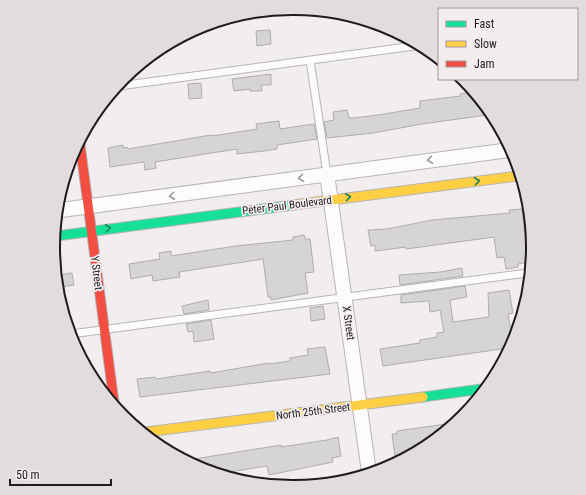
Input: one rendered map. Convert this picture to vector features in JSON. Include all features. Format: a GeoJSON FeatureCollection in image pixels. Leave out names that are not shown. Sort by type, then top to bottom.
{"type":"FeatureCollection","features":[{"type":"Feature","properties":{"kind":"street"},"geometry":{"type":"LineString","coordinates":[[63,210],[504,151]]}},
{"type":"Feature","properties":{"kind":"street","name":"Y Street"},"geometry":{"type":"LineString","coordinates":[[81,152],[113,394]]}},
{"type":"Feature","properties":{"kind":"street","name":"X Street"},"geometry":{"type":"LineString","coordinates":[[327,174],[346,297],[368,468]]}},
{"type":"Feature","properties":{"kind":"street","name":"Peter Paul Boulevard"},"geometry":{"type":"LineString","coordinates":[[61,235],[514,176]]}},
{"type":"Feature","properties":{"kind":"street","name":"North 25th Street"},"geometry":{"type":"LineString","coordinates":[[150,431],[477,390]]}},
{"type":"Feature","properties":{"kind":"lane"},"geometry":{"type":"LineString","coordinates":[[127,85],[410,47]]}},
{"type":"Feature","properties":{"kind":"lane"},"geometry":{"type":"LineString","coordinates":[[310,60],[327,174]]}},
{"type":"Feature","properties":{"kind":"lane"},"geometry":{"type":"LineString","coordinates":[[77,333],[524,273]]}},
{"type":"Feature","properties":{"kind":"building"},"geometry":{"type":"Polygon","coordinates":[[[270,30],[271,44],[257,46],[256,31],[270,30]]]}},
{"type":"Feature","properties":{"kind":"building"},"geometry":{"type":"Polygon","coordinates":[[[271,74],[271,85],[261,85],[262,91],[250,91],[250,89],[234,91],[232,79],[271,74]]]}},
{"type":"Feature","properties":{"kind":"building"},"geometry":{"type":"Polygon","coordinates":[[[201,83],[202,98],[189,99],[188,84],[201,83]]]}},
{"type":"Feature","properties":{"kind":"building"},"geometry":{"type":"Polygon","coordinates":[[[467,93],[484,115],[422,124],[373,133],[327,138],[324,122],[334,120],[333,112],[347,110],[349,118],[378,115],[420,108],[420,101],[461,96],[460,94],[467,93]]]}},
{"type":"Feature","properties":{"kind":"building"},"geometry":{"type":"Polygon","coordinates":[[[279,121],[280,129],[314,124],[317,139],[277,145],[277,149],[264,151],[237,154],[237,149],[155,162],[156,168],[145,170],[144,162],[110,167],[108,148],[123,145],[123,148],[127,147],[128,149],[257,129],[256,124],[279,121]]]}},
{"type":"Feature","properties":{"kind":"building"},"geometry":{"type":"Polygon","coordinates":[[[522,209],[526,248],[525,263],[518,264],[518,267],[506,269],[504,257],[497,258],[494,237],[406,249],[406,247],[375,251],[375,245],[371,246],[368,230],[387,229],[432,220],[510,213],[509,210],[522,209]]]}},
{"type":"Feature","properties":{"kind":"building"},"geometry":{"type":"Polygon","coordinates":[[[304,235],[305,239],[310,239],[314,272],[305,273],[308,293],[271,300],[271,297],[268,297],[263,259],[179,272],[180,277],[153,281],[152,275],[131,279],[129,264],[160,259],[159,253],[171,251],[171,256],[236,246],[293,240],[293,237],[304,235]]]}},
{"type":"Feature","properties":{"kind":"building"},"geometry":{"type":"Polygon","coordinates":[[[462,268],[463,276],[400,285],[399,275],[441,272],[462,268]]]}},
{"type":"Feature","properties":{"kind":"building"},"geometry":{"type":"Polygon","coordinates":[[[72,273],[74,285],[64,287],[62,275],[72,273]]]}},
{"type":"Feature","properties":{"kind":"building"},"geometry":{"type":"Polygon","coordinates":[[[465,286],[467,297],[450,300],[453,322],[489,317],[488,293],[509,290],[513,313],[508,314],[511,329],[503,349],[383,366],[380,349],[420,343],[420,340],[437,337],[437,333],[444,332],[440,310],[430,312],[429,301],[401,303],[401,295],[465,286]]]}},
{"type":"Feature","properties":{"kind":"building"},"geometry":{"type":"Polygon","coordinates":[[[208,300],[209,310],[184,314],[182,306],[208,300]]]}},
{"type":"Feature","properties":{"kind":"building"},"geometry":{"type":"Polygon","coordinates":[[[323,306],[325,319],[311,321],[310,308],[323,306]]]}},
{"type":"Feature","properties":{"kind":"building"},"geometry":{"type":"Polygon","coordinates":[[[211,320],[214,339],[194,342],[193,331],[188,332],[186,324],[211,320]]]}},
{"type":"Feature","properties":{"kind":"building"},"geometry":{"type":"Polygon","coordinates":[[[325,347],[330,374],[140,397],[137,379],[155,377],[156,379],[210,371],[211,373],[290,361],[290,358],[308,355],[307,349],[325,347]]]}},
{"type":"Feature","properties":{"kind":"building"},"geometry":{"type":"Polygon","coordinates":[[[443,424],[422,441],[395,456],[392,434],[397,434],[397,431],[443,424]]]}},
{"type":"Feature","properties":{"kind":"building"},"geometry":{"type":"Polygon","coordinates":[[[338,437],[341,456],[332,458],[333,462],[269,475],[267,466],[232,472],[218,468],[196,459],[281,445],[281,447],[338,437]]]}},
{"type":"Feature","properties":{"kind":"traffic: fast"},"geometry":{"type":"LineString","coordinates":[[61,235],[293,205]]}},
{"type":"Feature","properties":{"kind":"traffic: fast"},"geometry":{"type":"LineString","coordinates":[[423,397],[477,390]]}},
{"type":"Feature","properties":{"kind":"traffic: slow"},"geometry":{"type":"LineString","coordinates":[[293,205],[514,176]]}},
{"type":"Feature","properties":{"kind":"traffic: slow"},"geometry":{"type":"LineString","coordinates":[[150,431],[423,397]]}},
{"type":"Feature","properties":{"kind":"traffic: jam"},"geometry":{"type":"LineString","coordinates":[[81,152],[113,394]]}}]}
